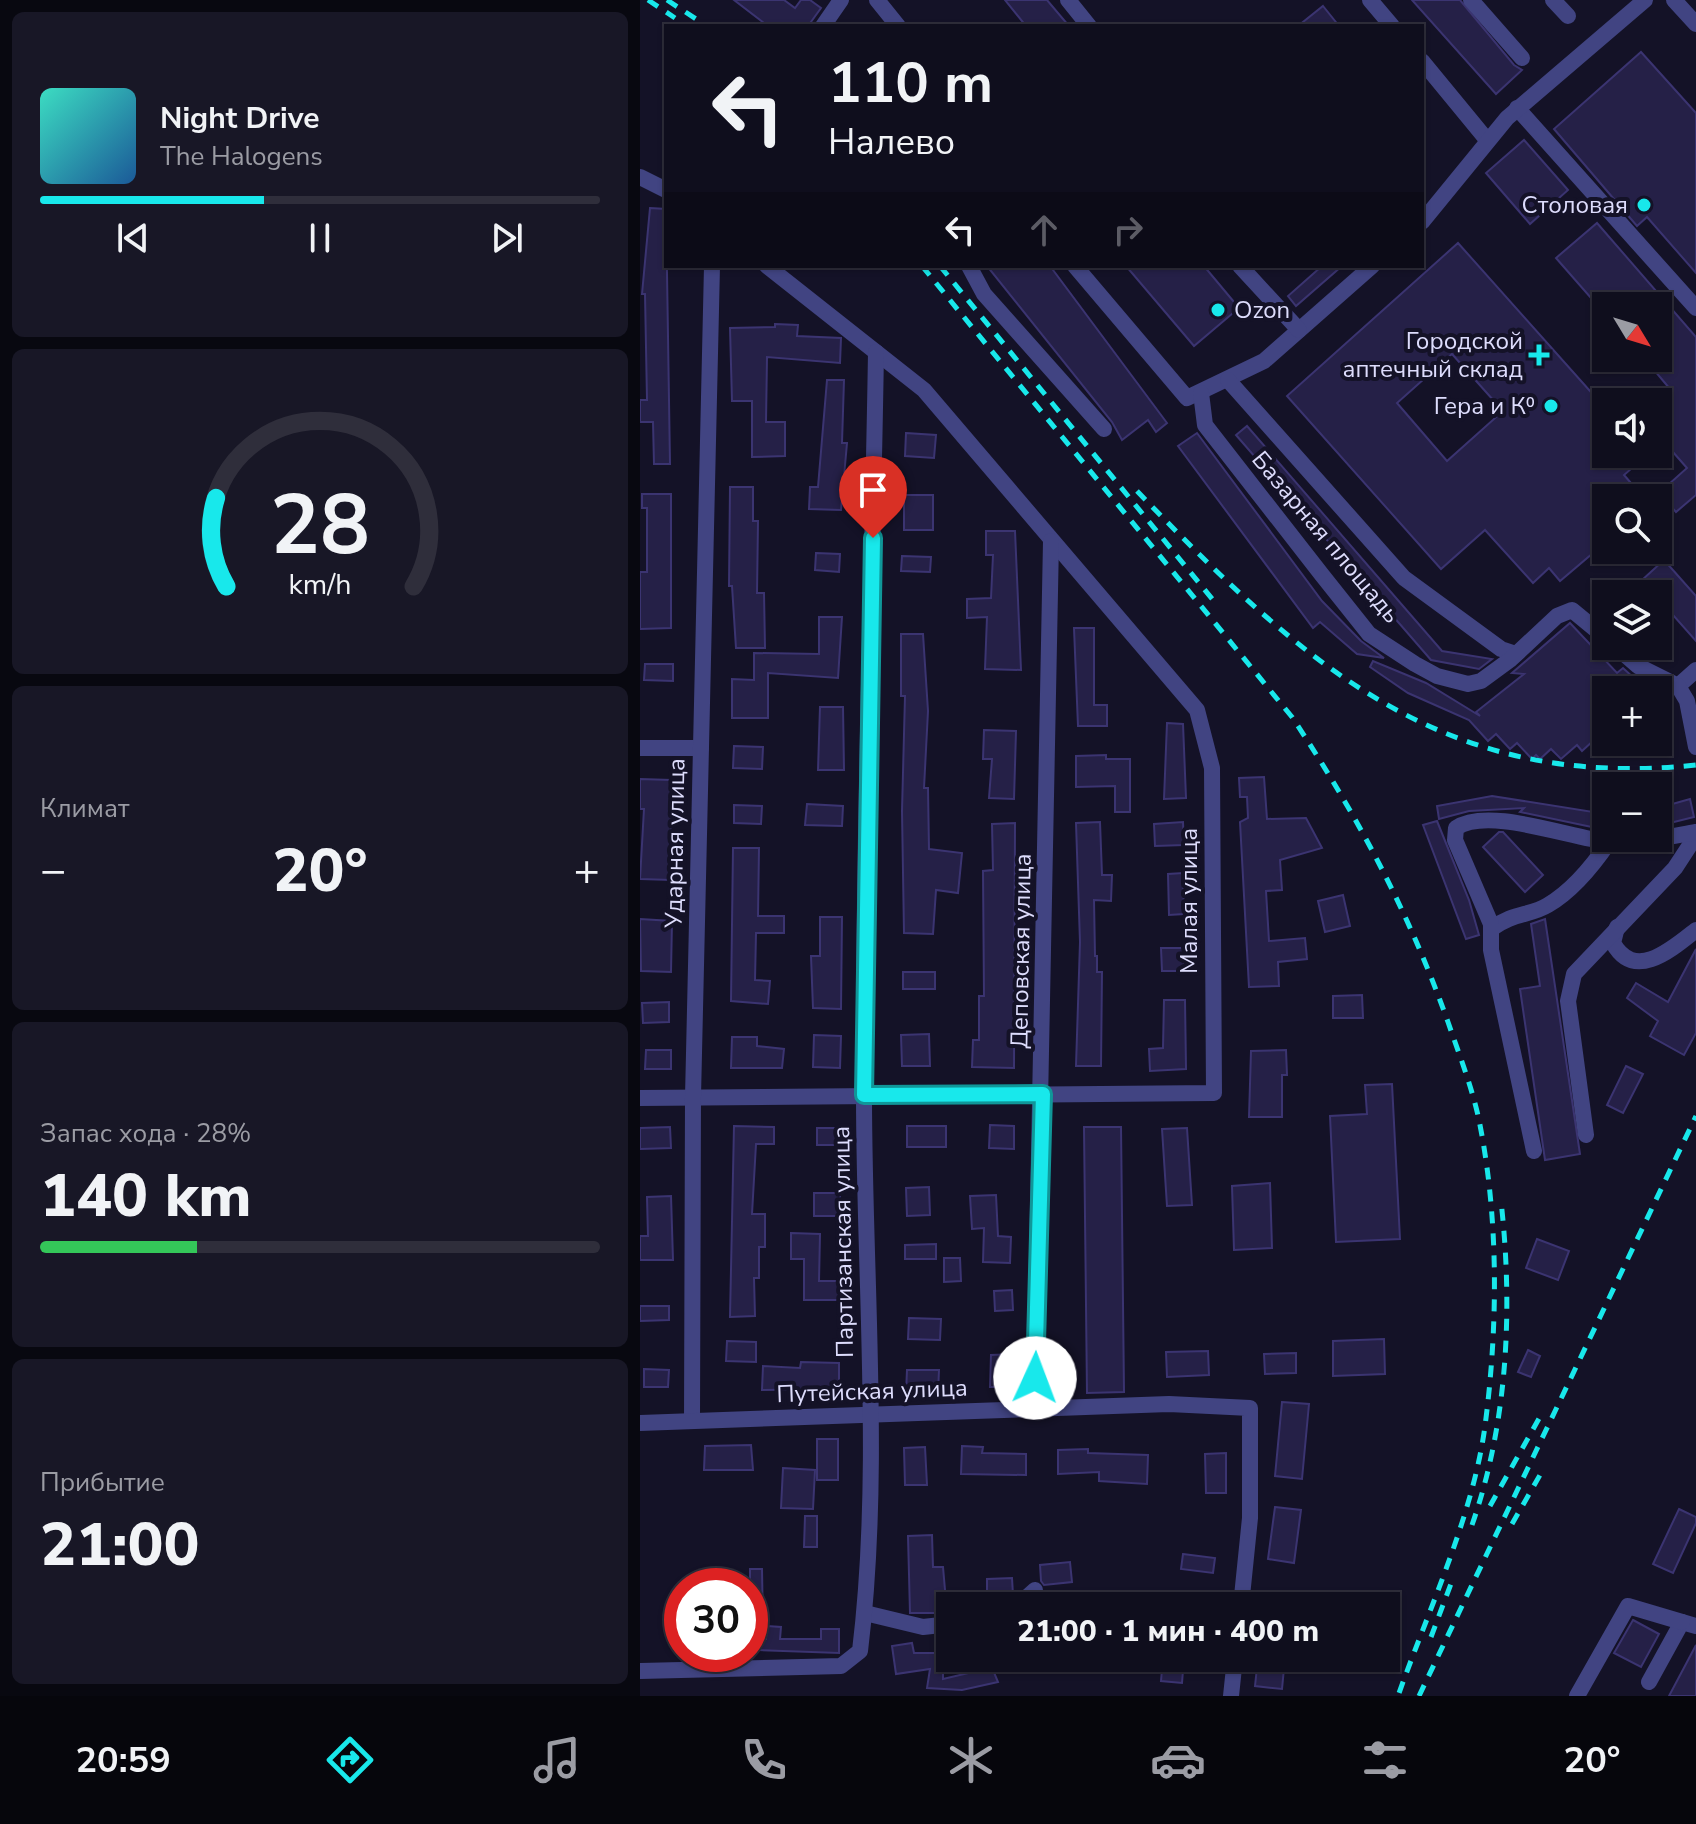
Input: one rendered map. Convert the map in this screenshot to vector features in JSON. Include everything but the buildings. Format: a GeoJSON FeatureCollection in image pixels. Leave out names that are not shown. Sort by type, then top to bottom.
{"type":"FeatureCollection","features":[{"type":"Feature","properties":{"kind":"street"},"geometry":{"type":"LineString","coordinates":[[824,24],[841,0]]}},
{"type":"Feature","properties":{"kind":"street"},"geometry":{"type":"LineString","coordinates":[[877,0],[896,24]]}},
{"type":"Feature","properties":{"kind":"street"},"geometry":{"type":"LineString","coordinates":[[1068,0],[1087,24]]}},
{"type":"Feature","properties":{"kind":"street"},"geometry":{"type":"LineString","coordinates":[[1370,0],[1388,24]]}},
{"type":"Feature","properties":{"kind":"street"},"geometry":{"type":"LineString","coordinates":[[1471,0],[1522,58]]}},
{"type":"Feature","properties":{"kind":"street"},"geometry":{"type":"LineString","coordinates":[[1553,0],[1568,16]]}},
{"type":"Feature","properties":{"kind":"street"},"geometry":{"type":"LineString","coordinates":[[1424,219],[1487,140],[1517,108],[1645,0]]}},
{"type":"Feature","properties":{"kind":"street"},"geometry":{"type":"LineString","coordinates":[[1674,0],[1696,24]]}},
{"type":"Feature","properties":{"kind":"street"},"geometry":{"type":"LineString","coordinates":[[1424,63],[1487,140]]}},
{"type":"Feature","properties":{"kind":"street"},"geometry":{"type":"LineString","coordinates":[[1517,108],[1696,308]]}},
{"type":"Feature","properties":{"kind":"street"},"geometry":{"type":"LineString","coordinates":[[640,177],[664,189]]}},
{"type":"Feature","properties":{"kind":"street","name":"Ударная улица"},"geometry":{"type":"LineString","coordinates":[[692,1421],[693,1097],[712,268]]}},
{"type":"Feature","properties":{"kind":"street"},"geometry":{"type":"LineString","coordinates":[[770,268],[924,390],[1051,541]]}},
{"type":"Feature","properties":{"kind":"street"},"geometry":{"type":"LineString","coordinates":[[970,268],[984,294],[1104,429]]}},
{"type":"Feature","properties":{"kind":"street"},"geometry":{"type":"LineString","coordinates":[[1077,268],[1187,398],[1264,361],[1370,268]]}},
{"type":"Feature","properties":{"kind":"street"},"geometry":{"type":"LineString","coordinates":[[1242,268],[1299,330]]}},
{"type":"Feature","properties":{"kind":"street","name":"Партизанская улица"},"geometry":{"type":"LineString","coordinates":[[640,1671],[841,1666],[860,1651],[865,1613],[870,1415],[864,1095],[876,352]]}},
{"type":"Feature","properties":{"kind":"street"},"geometry":{"type":"LineString","coordinates":[[1228,380],[1404,578],[1501,649],[1516,654]]}},
{"type":"Feature","properties":{"kind":"street","name":"Базарная площадь"},"geometry":{"type":"LineString","coordinates":[[1201,393],[1205,425],[1369,634],[1437,676],[1468,684],[1498,670],[1557,616],[1572,610],[1592,626]]}},
{"type":"Feature","properties":{"kind":"street","name":"Малая улица"},"geometry":{"type":"LineString","coordinates":[[1043,1094],[1214,1093],[1212,768],[1197,710],[1051,541]]}},
{"type":"Feature","properties":{"kind":"street","name":"Деповская улица"},"geometry":{"type":"LineString","coordinates":[[1034,1409],[1043,1094],[1051,541]]}},
{"type":"Feature","properties":{"kind":"street"},"geometry":{"type":"LineString","coordinates":[[1631,660],[1678,686],[1687,701],[1696,747]]}},
{"type":"Feature","properties":{"kind":"street"},"geometry":{"type":"LineString","coordinates":[[1678,686],[1696,670]]}},
{"type":"Feature","properties":{"kind":"street"},"geometry":{"type":"LineString","coordinates":[[640,748],[701,748]]}},
{"type":"Feature","properties":{"kind":"street"},"geometry":{"type":"LineString","coordinates":[[1534,1151],[1491,950],[1491,929],[1455,840],[1456,828],[1468,820],[1592,839]]}},
{"type":"Feature","properties":{"kind":"street"},"geometry":{"type":"LineString","coordinates":[[1672,838],[1696,834]]}},
{"type":"Feature","properties":{"kind":"street"},"geometry":{"type":"LineString","coordinates":[[1586,1135],[1568,1001],[1574,974],[1675,868],[1696,834]]}},
{"type":"Feature","properties":{"kind":"street"},"geometry":{"type":"LineString","coordinates":[[1491,929],[1512,916],[1546,907],[1567,891],[1600,852]]}},
{"type":"Feature","properties":{"kind":"street"},"geometry":{"type":"LineString","coordinates":[[1617,927],[1613,943],[1625,958],[1638,962],[1668,953],[1696,930]]}},
{"type":"Feature","properties":{"kind":"street"},"geometry":{"type":"LineString","coordinates":[[640,1098],[1043,1094]]}},
{"type":"Feature","properties":{"kind":"street","name":"Путейская улица"},"geometry":{"type":"LineString","coordinates":[[640,1423],[1169,1404],[1250,1408],[1250,1518],[1242,1592]]}},
{"type":"Feature","properties":{"kind":"street"},"geometry":{"type":"LineString","coordinates":[[1577,1696],[1628,1606],[1689,1624],[1649,1682]]}},
{"type":"Feature","properties":{"kind":"street"},"geometry":{"type":"LineString","coordinates":[[865,1613],[923,1627],[936,1626]]}},
{"type":"Feature","properties":{"kind":"street"},"geometry":{"type":"LineString","coordinates":[[1231,1696],[1234,1672]]}},
{"type":"Feature","properties":{"kind":"railway"},"geometry":{"type":"LineString","coordinates":[[648,0],[675,18]]}},
{"type":"Feature","properties":{"kind":"railway"},"geometry":{"type":"LineString","coordinates":[[667,0],[704,24]]}},
{"type":"Feature","properties":{"kind":"railway"},"geometry":{"type":"LineString","coordinates":[[924,268],[1292,717],[1338,790],[1398,902],[1432,981],[1473,1095],[1486,1157],[1493,1234],[1494,1312],[1485,1426],[1471,1494],[1460,1529],[1398,1696]]}},
{"type":"Feature","properties":{"kind":"railway"},"geometry":{"type":"LineString","coordinates":[[942,268],[1213,600]]}},
{"type":"Feature","properties":{"kind":"railway"},"geometry":{"type":"LineString","coordinates":[[1137,491],[1258,610],[1319,660],[1383,702],[1451,735],[1524,758],[1606,768],[1696,765]]}},
{"type":"Feature","properties":{"kind":"railway"},"geometry":{"type":"LineString","coordinates":[[1419,1696],[1696,1116]]}},
{"type":"Feature","properties":{"kind":"railway"},"geometry":{"type":"LineString","coordinates":[[1472,1525],[1493,1446],[1504,1364],[1507,1282],[1501,1201]]}},
{"type":"Feature","properties":{"kind":"railway"},"geometry":{"type":"LineString","coordinates":[[1490,1506],[1541,1415]]}},
{"type":"Feature","properties":{"kind":"railway"},"geometry":{"type":"LineString","coordinates":[[1512,1524],[1544,1468]]}},
{"type":"Feature","properties":{"kind":"railway"},"geometry":{"type":"LineString","coordinates":[[1431,1637],[1452,1581]]}},
{"type":"Feature","properties":{"kind":"place","name":"Столовая"},"geometry":{"type":"Point","coordinates":[1644,205]}},
{"type":"Feature","properties":{"kind":"place","name":"Ozon"},"geometry":{"type":"Point","coordinates":[1218,310]}},
{"type":"Feature","properties":{"kind":"place","name":"Городской аптечный склад"},"geometry":{"type":"Point","coordinates":[1539,355]}},
{"type":"Feature","properties":{"kind":"place","name":"Гера и К⁰"},"geometry":{"type":"Point","coordinates":[1551,406]}},
{"type":"Feature","properties":{"kind":"route"},"geometry":{"type":"LineString","coordinates":[[873,538],[864,1095],[1043,1094],[1035,1378]]}}]}
